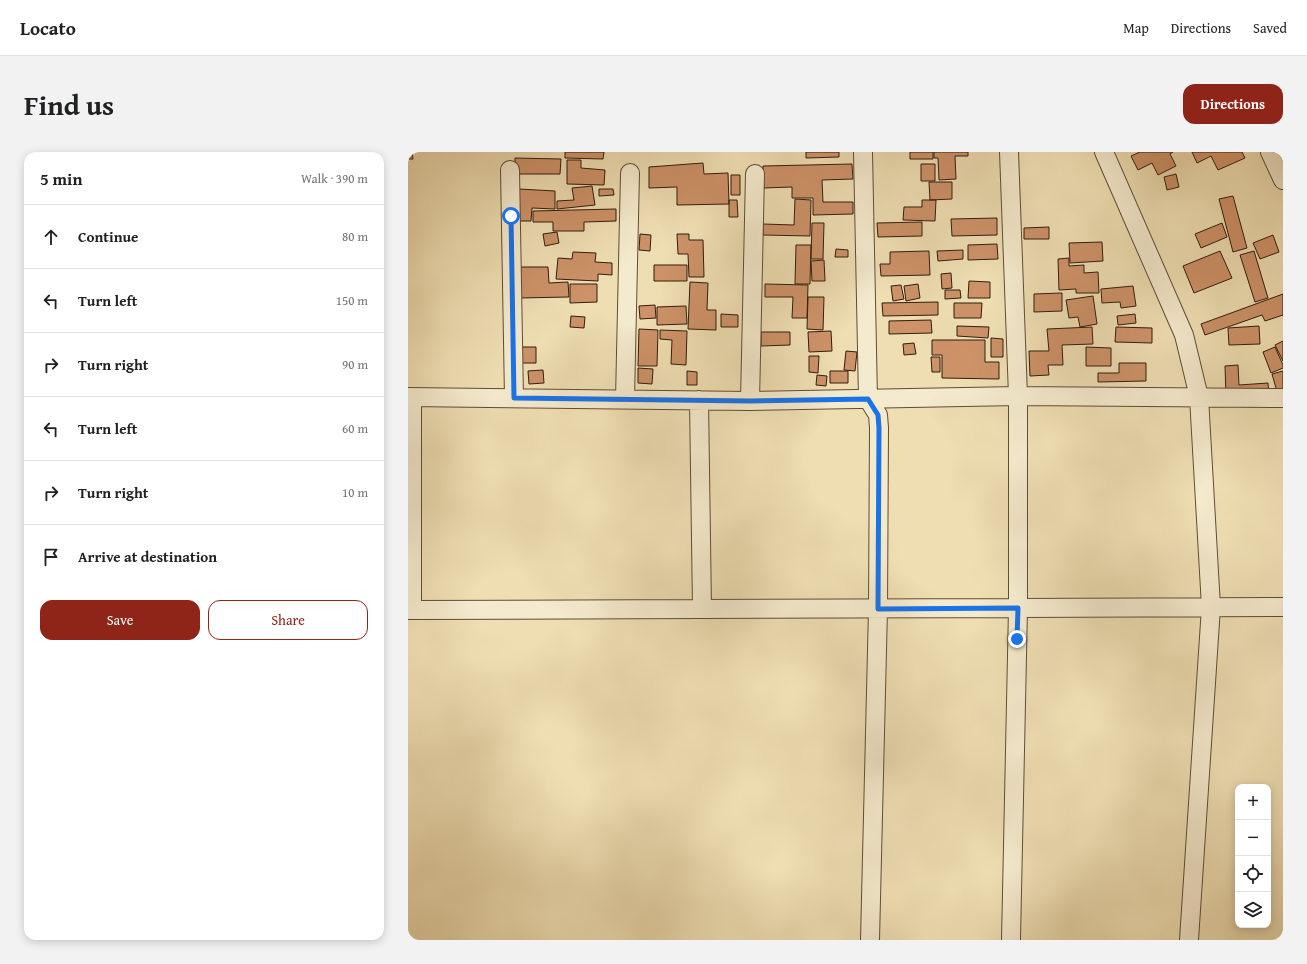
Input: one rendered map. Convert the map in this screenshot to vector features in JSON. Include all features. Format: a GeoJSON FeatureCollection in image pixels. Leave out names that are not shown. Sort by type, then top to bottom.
{"type":"FeatureCollection","features":[{"type":"Feature","properties":{"kind":"street"},"geometry":{"type":"LineString","coordinates":[[863,152],[868,399],[878,415],[879,428],[878,609],[870,940]]}},
{"type":"Feature","properties":{"kind":"street"},"geometry":{"type":"LineString","coordinates":[[1009,152],[1018,396],[1018,608],[1011,940]]}},
{"type":"Feature","properties":{"kind":"street"},"geometry":{"type":"LineString","coordinates":[[1104,152],[1184,335],[1199,397],[1211,607],[1189,940]]}},
{"type":"Feature","properties":{"kind":"street"},"geometry":{"type":"LineString","coordinates":[[1270,152],[1283,180]]}},
{"type":"Feature","properties":{"kind":"street"},"geometry":{"type":"LineString","coordinates":[[510,170],[514,398]]}},
{"type":"Feature","properties":{"kind":"street"},"geometry":{"type":"LineString","coordinates":[[625,399],[630,173]]}},
{"type":"Feature","properties":{"kind":"street"},"geometry":{"type":"LineString","coordinates":[[750,401],[755,174]]}},
{"type":"Feature","properties":{"kind":"street"},"geometry":{"type":"LineString","coordinates":[[1283,398],[1018,396],[750,401],[410,398],[410,610],[1283,607]]}},
{"type":"Feature","properties":{"kind":"street"},"geometry":{"type":"LineString","coordinates":[[699,400],[702,609]]}},
{"type":"Feature","properties":{"kind":"building"},"geometry":{"type":"Polygon","coordinates":[[[408,152],[412,152],[413,159],[408,159],[408,152]]]}},
{"type":"Feature","properties":{"kind":"building"},"geometry":{"type":"Polygon","coordinates":[[[565,152],[604,152],[603,159],[565,158],[565,152]]]}},
{"type":"Feature","properties":{"kind":"building"},"geometry":{"type":"Polygon","coordinates":[[[806,152],[839,152],[839,157],[806,158],[806,152]]]}},
{"type":"Feature","properties":{"kind":"building"},"geometry":{"type":"Polygon","coordinates":[[[910,152],[933,152],[933,159],[910,159],[910,152]]]}},
{"type":"Feature","properties":{"kind":"building"},"geometry":{"type":"Polygon","coordinates":[[[934,152],[968,152],[968,156],[955,156],[956,179],[939,180],[938,158],[934,158],[934,152]]]}},
{"type":"Feature","properties":{"kind":"building"},"geometry":{"type":"Polygon","coordinates":[[[1140,152],[1173,152],[1170,154],[1176,166],[1158,175],[1152,163],[1138,170],[1131,156],[1140,152]]]}},
{"type":"Feature","properties":{"kind":"building"},"geometry":{"type":"Polygon","coordinates":[[[1192,152],[1242,152],[1245,158],[1218,170],[1211,156],[1197,163],[1192,152]]]}},
{"type":"Feature","properties":{"kind":"building"},"geometry":{"type":"Polygon","coordinates":[[[515,158],[561,159],[560,174],[515,174],[515,158]]]}},
{"type":"Feature","properties":{"kind":"building"},"geometry":{"type":"Polygon","coordinates":[[[567,160],[581,160],[581,168],[605,170],[604,185],[567,184],[567,160]]]}},
{"type":"Feature","properties":{"kind":"building"},"geometry":{"type":"Polygon","coordinates":[[[703,163],[704,174],[728,173],[729,204],[677,205],[677,187],[649,188],[649,167],[703,163]]]}},
{"type":"Feature","properties":{"kind":"building"},"geometry":{"type":"Polygon","coordinates":[[[852,164],[853,179],[822,180],[823,202],[853,202],[853,214],[813,215],[813,198],[792,198],[792,187],[763,188],[763,166],[852,164]]]}},
{"type":"Feature","properties":{"kind":"building"},"geometry":{"type":"Polygon","coordinates":[[[921,164],[935,164],[935,181],[921,181],[921,164]]]}},
{"type":"Feature","properties":{"kind":"building"},"geometry":{"type":"Polygon","coordinates":[[[1176,174],[1179,187],[1167,190],[1164,177],[1176,174]]]}},
{"type":"Feature","properties":{"kind":"building"},"geometry":{"type":"Polygon","coordinates":[[[731,175],[740,175],[740,195],[731,195],[731,175]]]}},
{"type":"Feature","properties":{"kind":"building"},"geometry":{"type":"Polygon","coordinates":[[[929,182],[952,182],[952,199],[930,200],[929,182]]]}},
{"type":"Feature","properties":{"kind":"building"},"geometry":{"type":"Polygon","coordinates":[[[592,186],[595,205],[557,209],[557,201],[574,200],[572,188],[592,186]]]}},
{"type":"Feature","properties":{"kind":"building"},"geometry":{"type":"Polygon","coordinates":[[[519,189],[555,191],[555,209],[532,208],[531,221],[518,221],[519,189]]]}},
{"type":"Feature","properties":{"kind":"building"},"geometry":{"type":"Polygon","coordinates":[[[599,189],[613,189],[614,195],[599,196],[599,189]]]}},
{"type":"Feature","properties":{"kind":"building"},"geometry":{"type":"Polygon","coordinates":[[[1233,196],[1247,248],[1233,252],[1219,199],[1233,196]]]}},
{"type":"Feature","properties":{"kind":"building"},"geometry":{"type":"Polygon","coordinates":[[[795,199],[811,200],[810,236],[763,235],[763,224],[794,225],[795,199]]]}},
{"type":"Feature","properties":{"kind":"building"},"geometry":{"type":"Polygon","coordinates":[[[729,200],[737,200],[738,217],[729,217],[729,200]]]}},
{"type":"Feature","properties":{"kind":"building"},"geometry":{"type":"Polygon","coordinates":[[[922,200],[936,200],[935,221],[903,220],[904,207],[922,207],[922,200]]]}},
{"type":"Feature","properties":{"kind":"building"},"geometry":{"type":"Polygon","coordinates":[[[616,209],[616,221],[584,222],[584,231],[553,231],[553,222],[533,222],[533,211],[616,209]]]}},
{"type":"Feature","properties":{"kind":"building"},"geometry":{"type":"Polygon","coordinates":[[[997,218],[997,235],[952,236],[951,219],[997,218]]]}},
{"type":"Feature","properties":{"kind":"building"},"geometry":{"type":"Polygon","coordinates":[[[922,222],[922,236],[878,237],[877,223],[922,222]]]}},
{"type":"Feature","properties":{"kind":"building"},"geometry":{"type":"Polygon","coordinates":[[[812,223],[824,223],[823,259],[811,259],[812,223]]]}},
{"type":"Feature","properties":{"kind":"building"},"geometry":{"type":"Polygon","coordinates":[[[1222,223],[1227,237],[1201,248],[1195,234],[1222,223]]]}},
{"type":"Feature","properties":{"kind":"building"},"geometry":{"type":"Polygon","coordinates":[[[1049,227],[1049,239],[1024,239],[1024,228],[1049,227]]]}},
{"type":"Feature","properties":{"kind":"building"},"geometry":{"type":"Polygon","coordinates":[[[557,232],[559,243],[545,246],[543,234],[557,232]]]}},
{"type":"Feature","properties":{"kind":"building"},"geometry":{"type":"Polygon","coordinates":[[[640,234],[651,235],[650,251],[639,250],[640,234]]]}},
{"type":"Feature","properties":{"kind":"building"},"geometry":{"type":"Polygon","coordinates":[[[677,234],[689,234],[689,240],[703,240],[704,277],[689,277],[688,254],[678,254],[677,234]]]}},
{"type":"Feature","properties":{"kind":"building"},"geometry":{"type":"Polygon","coordinates":[[[1273,235],[1279,252],[1260,259],[1253,243],[1273,235]]]}},
{"type":"Feature","properties":{"kind":"building"},"geometry":{"type":"Polygon","coordinates":[[[1102,242],[1103,261],[1070,263],[1069,243],[1102,242]]]}},
{"type":"Feature","properties":{"kind":"building"},"geometry":{"type":"Polygon","coordinates":[[[997,244],[998,259],[968,260],[968,245],[997,244]]]}},
{"type":"Feature","properties":{"kind":"building"},"geometry":{"type":"Polygon","coordinates":[[[796,245],[811,245],[810,284],[795,284],[796,245]]]}},
{"type":"Feature","properties":{"kind":"building"},"geometry":{"type":"Polygon","coordinates":[[[836,249],[848,250],[848,257],[835,257],[836,249]]]}},
{"type":"Feature","properties":{"kind":"building"},"geometry":{"type":"Polygon","coordinates":[[[963,250],[963,259],[938,261],[937,251],[963,250]]]}},
{"type":"Feature","properties":{"kind":"building"},"geometry":{"type":"Polygon","coordinates":[[[929,251],[930,275],[881,276],[880,264],[890,264],[890,252],[929,251]]]}},
{"type":"Feature","properties":{"kind":"building"},"geometry":{"type":"Polygon","coordinates":[[[1220,251],[1232,278],[1194,293],[1183,266],[1220,251]]]}},
{"type":"Feature","properties":{"kind":"building"},"geometry":{"type":"Polygon","coordinates":[[[1254,251],[1268,298],[1255,302],[1240,255],[1254,251]]]}},
{"type":"Feature","properties":{"kind":"building"},"geometry":{"type":"Polygon","coordinates":[[[573,252],[596,253],[595,262],[612,263],[612,275],[598,274],[598,281],[556,279],[558,258],[572,259],[573,252]]]}},
{"type":"Feature","properties":{"kind":"building"},"geometry":{"type":"Polygon","coordinates":[[[1069,258],[1069,266],[1084,265],[1084,273],[1098,272],[1099,293],[1076,293],[1076,289],[1059,290],[1058,259],[1069,258]]]}},
{"type":"Feature","properties":{"kind":"building"},"geometry":{"type":"Polygon","coordinates":[[[824,260],[825,281],[812,281],[811,261],[824,260]]]}},
{"type":"Feature","properties":{"kind":"building"},"geometry":{"type":"Polygon","coordinates":[[[654,265],[687,265],[687,281],[654,281],[654,265]]]}},
{"type":"Feature","properties":{"kind":"building"},"geometry":{"type":"Polygon","coordinates":[[[519,267],[548,267],[549,283],[568,282],[569,297],[519,298],[519,267]]]}},
{"type":"Feature","properties":{"kind":"building"},"geometry":{"type":"Polygon","coordinates":[[[951,273],[952,288],[942,289],[941,274],[951,273]]]}},
{"type":"Feature","properties":{"kind":"building"},"geometry":{"type":"Polygon","coordinates":[[[969,281],[990,282],[990,298],[968,298],[969,281]]]}},
{"type":"Feature","properties":{"kind":"building"},"geometry":{"type":"Polygon","coordinates":[[[690,282],[708,283],[707,310],[716,310],[716,330],[688,329],[690,282]]]}},
{"type":"Feature","properties":{"kind":"building"},"geometry":{"type":"Polygon","coordinates":[[[570,284],[597,284],[597,302],[570,303],[570,284]]]}},
{"type":"Feature","properties":{"kind":"building"},"geometry":{"type":"Polygon","coordinates":[[[765,284],[808,285],[807,318],[792,318],[793,297],[765,297],[765,284]]]}},
{"type":"Feature","properties":{"kind":"building"},"geometry":{"type":"Polygon","coordinates":[[[918,284],[920,298],[906,301],[904,286],[918,284]]]}},
{"type":"Feature","properties":{"kind":"building"},"geometry":{"type":"Polygon","coordinates":[[[901,285],[904,299],[893,301],[891,286],[901,285]]]}},
{"type":"Feature","properties":{"kind":"building"},"geometry":{"type":"Polygon","coordinates":[[[1133,286],[1136,306],[1121,308],[1120,302],[1102,303],[1101,289],[1133,286]]]}},
{"type":"Feature","properties":{"kind":"building"},"geometry":{"type":"Polygon","coordinates":[[[945,290],[960,290],[961,298],[945,299],[945,290]]]}},
{"type":"Feature","properties":{"kind":"building"},"geometry":{"type":"Polygon","coordinates":[[[1062,293],[1062,311],[1034,312],[1034,294],[1062,293]]]}},
{"type":"Feature","properties":{"kind":"building"},"geometry":{"type":"Polygon","coordinates":[[[1283,294],[1283,315],[1265,321],[1262,315],[1205,335],[1201,324],[1283,294]]]}},
{"type":"Feature","properties":{"kind":"building"},"geometry":{"type":"Polygon","coordinates":[[[1093,296],[1097,324],[1080,327],[1078,317],[1069,318],[1066,300],[1093,296]]]}},
{"type":"Feature","properties":{"kind":"building"},"geometry":{"type":"Polygon","coordinates":[[[808,297],[824,297],[823,330],[807,329],[808,297]]]}},
{"type":"Feature","properties":{"kind":"building"},"geometry":{"type":"Polygon","coordinates":[[[938,302],[938,315],[883,316],[882,303],[938,302]]]}},
{"type":"Feature","properties":{"kind":"building"},"geometry":{"type":"Polygon","coordinates":[[[954,303],[982,303],[981,318],[954,318],[954,303]]]}},
{"type":"Feature","properties":{"kind":"building"},"geometry":{"type":"Polygon","coordinates":[[[655,305],[656,318],[640,319],[639,306],[655,305]]]}},
{"type":"Feature","properties":{"kind":"building"},"geometry":{"type":"Polygon","coordinates":[[[686,306],[687,324],[657,325],[657,307],[686,306]]]}},
{"type":"Feature","properties":{"kind":"building"},"geometry":{"type":"Polygon","coordinates":[[[721,314],[738,315],[738,327],[721,327],[721,314]]]}},
{"type":"Feature","properties":{"kind":"building"},"geometry":{"type":"Polygon","coordinates":[[[1135,314],[1136,323],[1118,325],[1117,316],[1135,314]]]}},
{"type":"Feature","properties":{"kind":"building"},"geometry":{"type":"Polygon","coordinates":[[[571,316],[585,317],[584,328],[570,327],[571,316]]]}},
{"type":"Feature","properties":{"kind":"building"},"geometry":{"type":"Polygon","coordinates":[[[931,320],[932,333],[889,334],[889,321],[931,320]]]}},
{"type":"Feature","properties":{"kind":"building"},"geometry":{"type":"Polygon","coordinates":[[[957,326],[989,327],[988,338],[957,336],[957,326]]]}},
{"type":"Feature","properties":{"kind":"building"},"geometry":{"type":"Polygon","coordinates":[[[1259,326],[1260,344],[1229,345],[1228,328],[1259,326]]]}},
{"type":"Feature","properties":{"kind":"building"},"geometry":{"type":"Polygon","coordinates":[[[1092,327],[1093,344],[1062,345],[1063,365],[1048,365],[1049,375],[1030,376],[1029,351],[1049,351],[1047,329],[1092,327]]]}},
{"type":"Feature","properties":{"kind":"building"},"geometry":{"type":"Polygon","coordinates":[[[1116,327],[1152,328],[1152,343],[1115,342],[1116,327]]]}},
{"type":"Feature","properties":{"kind":"building"},"geometry":{"type":"Polygon","coordinates":[[[639,329],[658,330],[657,366],[638,366],[639,329]]]}},
{"type":"Feature","properties":{"kind":"building"},"geometry":{"type":"Polygon","coordinates":[[[660,330],[687,331],[686,365],[671,364],[672,340],[660,339],[660,330]]]}},
{"type":"Feature","properties":{"kind":"building"},"geometry":{"type":"Polygon","coordinates":[[[831,331],[832,351],[809,352],[808,332],[831,331]]]}},
{"type":"Feature","properties":{"kind":"building"},"geometry":{"type":"Polygon","coordinates":[[[761,332],[790,332],[790,345],[761,346],[761,332]]]}},
{"type":"Feature","properties":{"kind":"building"},"geometry":{"type":"Polygon","coordinates":[[[991,338],[1003,339],[1003,357],[991,357],[991,338]]]}},
{"type":"Feature","properties":{"kind":"building"},"geometry":{"type":"Polygon","coordinates":[[[932,340],[985,340],[985,362],[999,362],[999,379],[942,378],[942,355],[932,355],[932,340]]]}},
{"type":"Feature","properties":{"kind":"building"},"geometry":{"type":"Polygon","coordinates":[[[1283,341],[1283,361],[1275,345],[1283,341]]]}},
{"type":"Feature","properties":{"kind":"building"},"geometry":{"type":"Polygon","coordinates":[[[914,343],[916,354],[904,355],[903,344],[914,343]]]}},
{"type":"Feature","properties":{"kind":"building"},"geometry":{"type":"Polygon","coordinates":[[[522,347],[536,347],[536,363],[522,363],[522,347]]]}},
{"type":"Feature","properties":{"kind":"building"},"geometry":{"type":"Polygon","coordinates":[[[1086,347],[1111,348],[1111,366],[1086,366],[1086,347]]]}},
{"type":"Feature","properties":{"kind":"building"},"geometry":{"type":"Polygon","coordinates":[[[1275,347],[1283,368],[1271,373],[1263,352],[1275,347]]]}},
{"type":"Feature","properties":{"kind":"building"},"geometry":{"type":"Polygon","coordinates":[[[846,351],[857,352],[855,371],[844,370],[846,351]]]}},
{"type":"Feature","properties":{"kind":"building"},"geometry":{"type":"Polygon","coordinates":[[[809,356],[819,356],[818,373],[809,372],[809,356]]]}},
{"type":"Feature","properties":{"kind":"building"},"geometry":{"type":"Polygon","coordinates":[[[931,357],[940,357],[940,372],[932,372],[931,357]]]}},
{"type":"Feature","properties":{"kind":"building"},"geometry":{"type":"Polygon","coordinates":[[[1119,363],[1146,363],[1146,381],[1098,382],[1098,373],[1119,373],[1119,363]]]}},
{"type":"Feature","properties":{"kind":"building"},"geometry":{"type":"Polygon","coordinates":[[[1238,365],[1239,385],[1268,383],[1269,394],[1226,396],[1225,366],[1238,365]]]}},
{"type":"Feature","properties":{"kind":"building"},"geometry":{"type":"Polygon","coordinates":[[[638,368],[653,369],[652,384],[638,383],[638,368]]]}},
{"type":"Feature","properties":{"kind":"building"},"geometry":{"type":"Polygon","coordinates":[[[543,370],[544,383],[529,384],[528,371],[543,370]]]}},
{"type":"Feature","properties":{"kind":"building"},"geometry":{"type":"Polygon","coordinates":[[[687,371],[697,372],[697,385],[687,385],[687,371]]]}},
{"type":"Feature","properties":{"kind":"building"},"geometry":{"type":"Polygon","coordinates":[[[830,371],[848,371],[848,383],[830,383],[830,371]]]}},
{"type":"Feature","properties":{"kind":"building"},"geometry":{"type":"Polygon","coordinates":[[[1283,371],[1283,393],[1278,395],[1272,374],[1283,371]]]}},
{"type":"Feature","properties":{"kind":"building"},"geometry":{"type":"Polygon","coordinates":[[[817,375],[827,376],[826,386],[816,385],[817,375]]]}},
{"type":"Feature","properties":{"kind":"route"},"geometry":{"type":"LineString","coordinates":[[511,216],[514,398],[750,401],[868,399],[878,415],[879,428],[878,609],[1018,608],[1017,639]]}}]}
